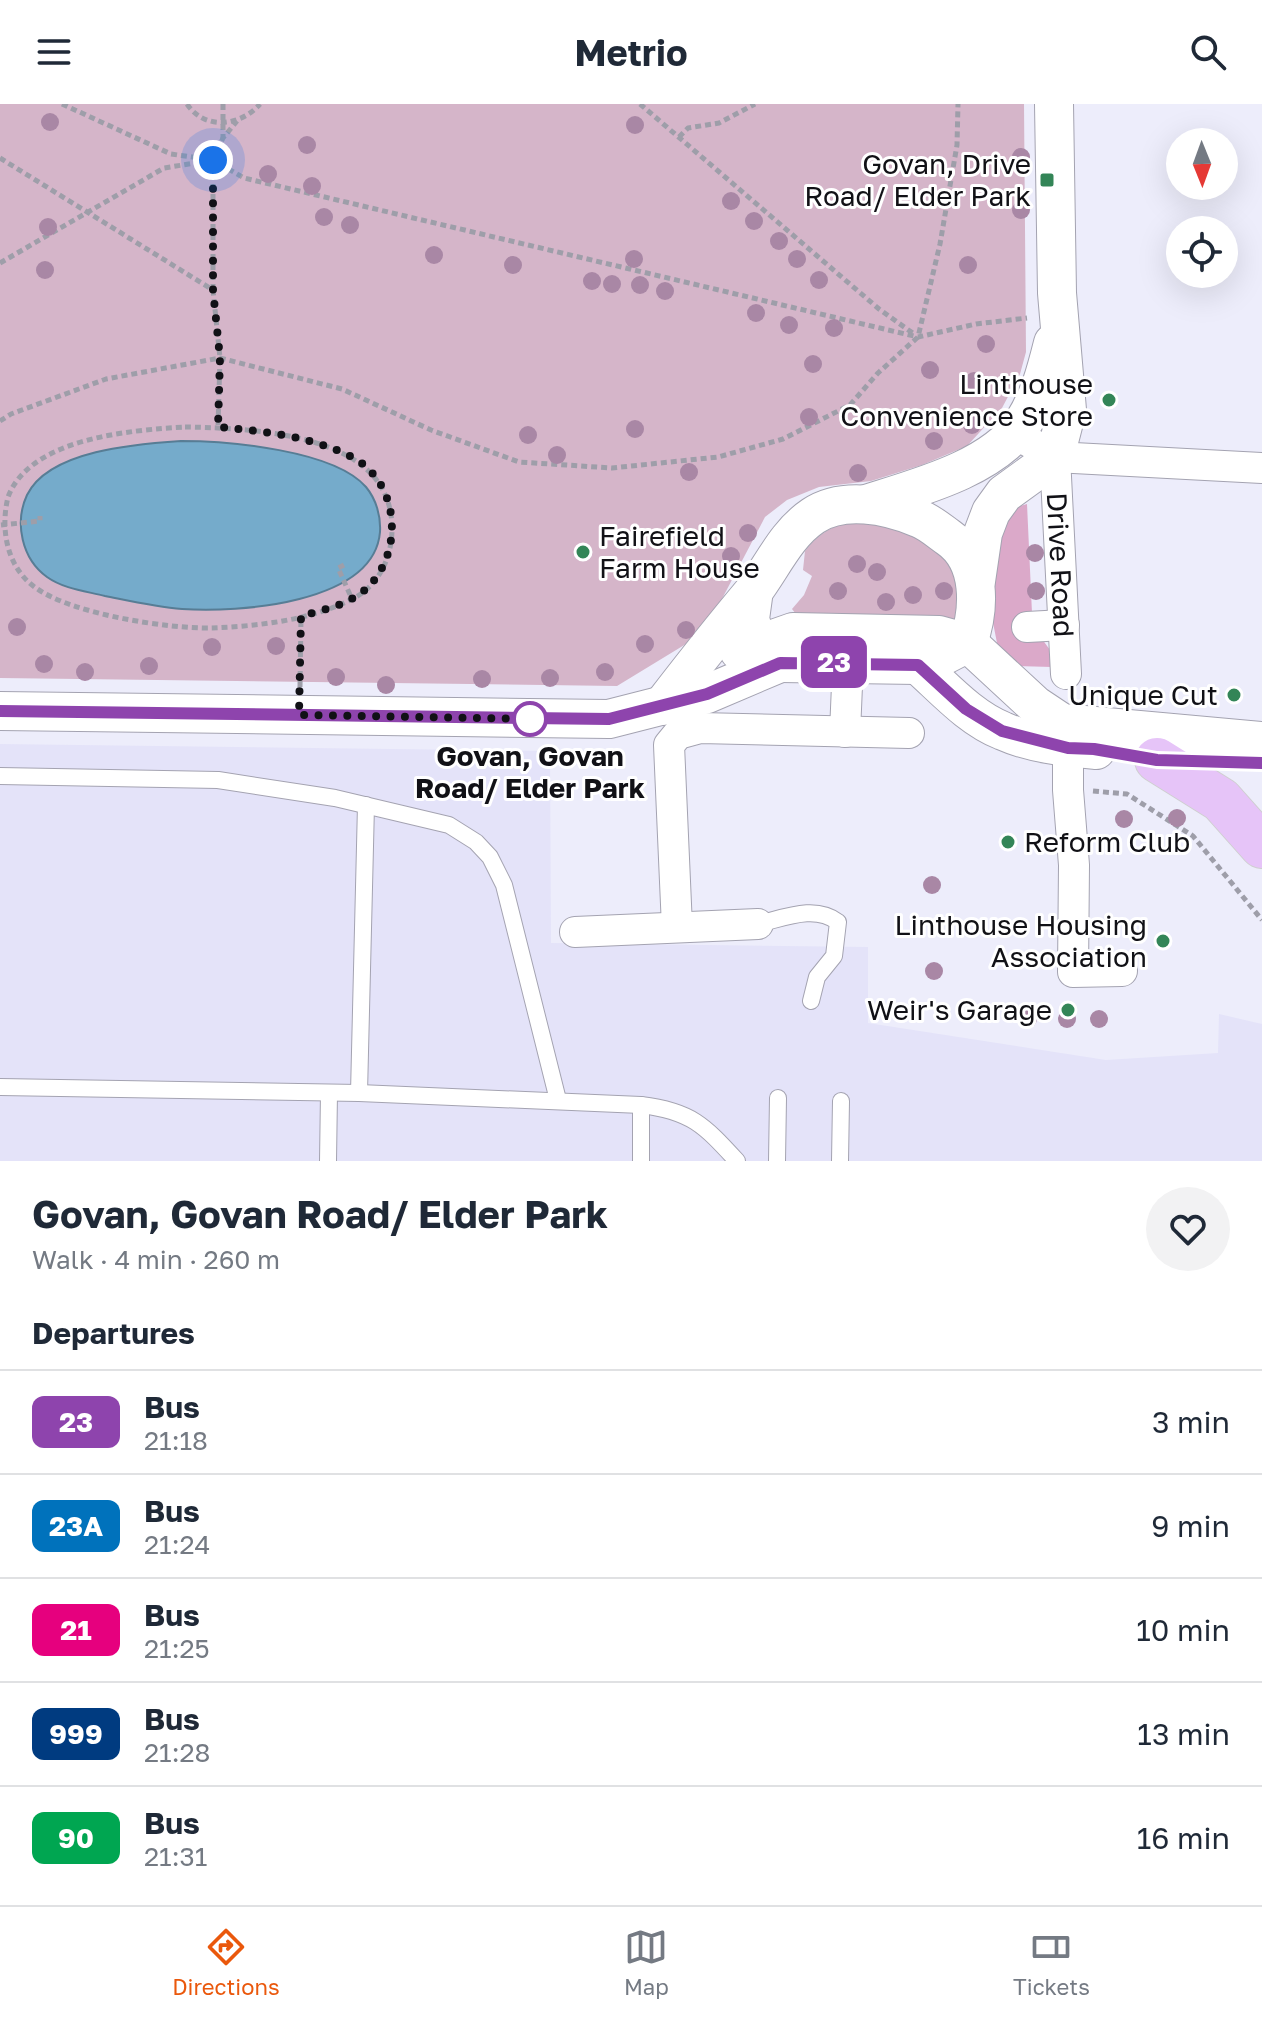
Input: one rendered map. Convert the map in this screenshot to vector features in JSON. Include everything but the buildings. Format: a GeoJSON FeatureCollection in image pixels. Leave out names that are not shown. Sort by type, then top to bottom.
{"type":"FeatureCollection","features":[{"type":"Feature","properties":{"kind":"main road"},"geometry":{"type":"LineString","coordinates":[[1157,760],[1221,800],[1254,832]]}},
{"type":"Feature","properties":{"kind":"street","name":"Drive Road"},"geometry":{"type":"LineString","coordinates":[[866,504],[934,482],[988,456],[1023,423],[1043,383],[1043,319],[1054,104]]}},
{"type":"Feature","properties":{"kind":"street","name":"Drive Road"},"geometry":{"type":"LineString","coordinates":[[1043,319],[1065,367],[1067,410],[1055,457],[1066,674]]}},
{"type":"Feature","properties":{"kind":"street","name":"Drive Road"},"geometry":{"type":"LineString","coordinates":[[1014,433],[1055,457]]}},
{"type":"Feature","properties":{"kind":"street","name":"Drive Road"},"geometry":{"type":"LineString","coordinates":[[968,643],[975,623],[976,581],[983,533],[991,512],[1004,494],[1055,457]]}},
{"type":"Feature","properties":{"kind":"street"},"geometry":{"type":"LineString","coordinates":[[1055,457],[1262,468]]}},
{"type":"Feature","properties":{"kind":"street"},"geometry":{"type":"LineString","coordinates":[[677,927],[670,720],[789,540],[812,517],[836,505],[866,504],[920,518],[955,542],[968,560],[976,581]]}},
{"type":"Feature","properties":{"kind":"street"},"geometry":{"type":"LineString","coordinates":[[754,590],[750,619],[768,653]]}},
{"type":"Feature","properties":{"kind":"street"},"geometry":{"type":"LineString","coordinates":[[1027,627],[1064,625]]}},
{"type":"Feature","properties":{"kind":"street"},"geometry":{"type":"LineString","coordinates":[[670,720],[768,653],[793,632],[939,635],[968,643],[1065,735],[1094,749],[1157,760],[1262,763]]}},
{"type":"Feature","properties":{"kind":"street"},"geometry":{"type":"LineString","coordinates":[[768,653],[848,662],[918,665],[968,643]]}},
{"type":"Feature","properties":{"kind":"street"},"geometry":{"type":"LineString","coordinates":[[845,732],[848,662]]}},
{"type":"Feature","properties":{"kind":"street"},"geometry":{"type":"LineString","coordinates":[[918,665],[966,709],[1002,731],[1262,741]]}},
{"type":"Feature","properties":{"kind":"street"},"geometry":{"type":"LineString","coordinates":[[0,711],[670,720],[700,728],[909,733]]}},
{"type":"Feature","properties":{"kind":"street"},"geometry":{"type":"LineString","coordinates":[[1065,735],[1074,865],[1073,972],[1122,971]]}},
{"type":"Feature","properties":{"kind":"street"},"geometry":{"type":"LineString","coordinates":[[575,932],[758,924]]}},
{"type":"Feature","properties":{"kind":"lane"},"geometry":{"type":"LineString","coordinates":[[0,776],[218,780],[366,805],[449,825],[476,842],[490,857],[504,885],[558,1100]]}},
{"type":"Feature","properties":{"kind":"lane"},"geometry":{"type":"LineString","coordinates":[[359,1093],[366,805]]}},
{"type":"Feature","properties":{"kind":"lane"},"geometry":{"type":"LineString","coordinates":[[758,924],[813,912],[828,914],[838,922],[834,956],[817,977],[811,1001]]}},
{"type":"Feature","properties":{"kind":"lane"},"geometry":{"type":"LineString","coordinates":[[0,1087],[359,1093],[641,1105],[670,1108],[692,1119],[707,1128],[737,1161]]}},
{"type":"Feature","properties":{"kind":"lane"},"geometry":{"type":"LineString","coordinates":[[328,1161],[329,1093]]}},
{"type":"Feature","properties":{"kind":"lane"},"geometry":{"type":"LineString","coordinates":[[777,1161],[778,1098]]}},
{"type":"Feature","properties":{"kind":"lane"},"geometry":{"type":"LineString","coordinates":[[840,1161],[841,1101]]}},
{"type":"Feature","properties":{"kind":"lane"},"geometry":{"type":"LineString","coordinates":[[641,1105],[641,1161]]}},
{"type":"Feature","properties":{"kind":"path"},"geometry":{"type":"LineString","coordinates":[[62,104],[171,154],[213,160],[244,178],[918,337],[976,324],[1043,319]]}},
{"type":"Feature","properties":{"kind":"path"},"geometry":{"type":"LineString","coordinates":[[187,104],[205,120],[223,123],[252,114],[260,104]]}},
{"type":"Feature","properties":{"kind":"path"},"geometry":{"type":"LineString","coordinates":[[223,104],[223,138]]}},
{"type":"Feature","properties":{"kind":"path"},"geometry":{"type":"LineString","coordinates":[[640,104],[879,309],[918,337]]}},
{"type":"Feature","properties":{"kind":"path"},"geometry":{"type":"LineString","coordinates":[[679,137],[688,128],[727,120],[755,104]]}},
{"type":"Feature","properties":{"kind":"path"},"geometry":{"type":"LineString","coordinates":[[0,421],[11,414],[106,379],[220,358],[342,389],[431,430],[519,462],[612,468],[718,457],[783,439],[850,405],[878,373],[918,337],[945,216],[957,145],[958,104]]}},
{"type":"Feature","properties":{"kind":"path"},"geometry":{"type":"LineString","coordinates":[[218,427],[220,358],[213,290],[213,160],[223,138],[237,121]]}},
{"type":"Feature","properties":{"kind":"path"},"geometry":{"type":"LineString","coordinates":[[0,158],[213,290]]}},
{"type":"Feature","properties":{"kind":"path"},"geometry":{"type":"LineString","coordinates":[[0,263],[164,168],[213,160]]}},
{"type":"Feature","properties":{"kind":"path"},"geometry":{"type":"LineString","coordinates":[[174,427],[218,427],[285,436],[350,456],[374,476],[382,488],[392,517],[390,548],[378,576],[352,599],[301,616],[247,626],[210,628],[138,621],[54,597],[27,581],[9,556],[1,525],[4,509],[17,480],[28,467],[49,455],[87,441],[174,427]]}},
{"type":"Feature","properties":{"kind":"path"},"geometry":{"type":"LineString","coordinates":[[1,525],[40,521]]}},
{"type":"Feature","properties":{"kind":"path"},"geometry":{"type":"LineString","coordinates":[[338,567],[352,599]]}},
{"type":"Feature","properties":{"kind":"path"},"geometry":{"type":"LineString","coordinates":[[299,715],[301,616]]}},
{"type":"Feature","properties":{"kind":"path"},"geometry":{"type":"LineString","coordinates":[[1068,790],[1127,794],[1193,836],[1262,920]]}},
{"type":"Feature","properties":{"kind":"shaded area"},"geometry":{"type":"Polygon","coordinates":[[[0,104],[1024,104],[1026,352],[1020,374],[1002,408],[967,446],[922,465],[871,481],[819,487],[787,500],[765,517],[704,633],[617,686],[0,678],[0,104]]]}},
{"type":"Feature","properties":{"kind":"shaded area"},"geometry":{"type":"Polygon","coordinates":[[[1027,504],[1032,613],[1050,650],[1052,667],[1016,666],[997,643],[988,597],[1007,510],[1027,504]]]}},
{"type":"Feature","properties":{"kind":"shaded area"},"geometry":{"type":"Polygon","coordinates":[[[862,519],[920,538],[943,556],[957,584],[958,622],[796,614],[792,609],[804,595],[812,576],[803,570],[805,551],[830,529],[862,519]]]}},
{"type":"Feature","properties":{"kind":"shaded area"},"geometry":{"type":"Polygon","coordinates":[[[0,744],[550,751],[551,943],[868,947],[868,1023],[1106,1060],[1218,1053],[1219,1014],[1262,1024],[1262,1161],[0,1161],[0,744]]]}},
{"type":"Feature","properties":{"kind":"water"},"geometry":{"type":"Polygon","coordinates":[[[181,441],[279,450],[330,464],[351,474],[366,487],[377,508],[380,532],[372,556],[354,575],[329,589],[299,599],[235,609],[182,609],[133,602],[68,587],[38,569],[26,551],[21,517],[27,495],[38,480],[54,468],[96,452],[181,441]]]}},
{"type":"Feature","properties":{"kind":"bus line","name":"23"},"geometry":{"type":"LineString","coordinates":[[0,711],[609,719],[707,694],[780,663],[848,662],[918,665],[966,709],[1002,731],[1041,742],[1157,760],[1262,763]]}},
{"type":"Feature","properties":{"kind":"place","name":"Govan, Drive Road/ Elder Park"},"geometry":{"type":"Point","coordinates":[1047,180]}},
{"type":"Feature","properties":{"kind":"place","name":"Linthouse Convenience Store"},"geometry":{"type":"Point","coordinates":[1109,400]}},
{"type":"Feature","properties":{"kind":"place","name":"Fairefield Farm House"},"geometry":{"type":"Point","coordinates":[583,552]}},
{"type":"Feature","properties":{"kind":"place","name":"Unique Cut"},"geometry":{"type":"Point","coordinates":[1234,695]}},
{"type":"Feature","properties":{"kind":"place","name":"Govan, Govan Road/ Elder Park"},"geometry":{"type":"Point","coordinates":[530,719]}},
{"type":"Feature","properties":{"kind":"place","name":"Reform Club"},"geometry":{"type":"Point","coordinates":[1008,842]}},
{"type":"Feature","properties":{"kind":"place","name":"Linthouse Housing Association"},"geometry":{"type":"Point","coordinates":[1163,941]}},
{"type":"Feature","properties":{"kind":"place","name":"Weir's Garage"},"geometry":{"type":"Point","coordinates":[1068,1010]}},
{"type":"Feature","properties":{"kind":"route"},"geometry":{"type":"LineString","coordinates":[[213,160],[213,290],[220,358],[218,427],[285,436],[350,456],[374,476],[382,488],[392,517],[390,548],[385,563],[368,588],[352,599],[301,616],[299,715],[534,719],[530,719]]}}]}
